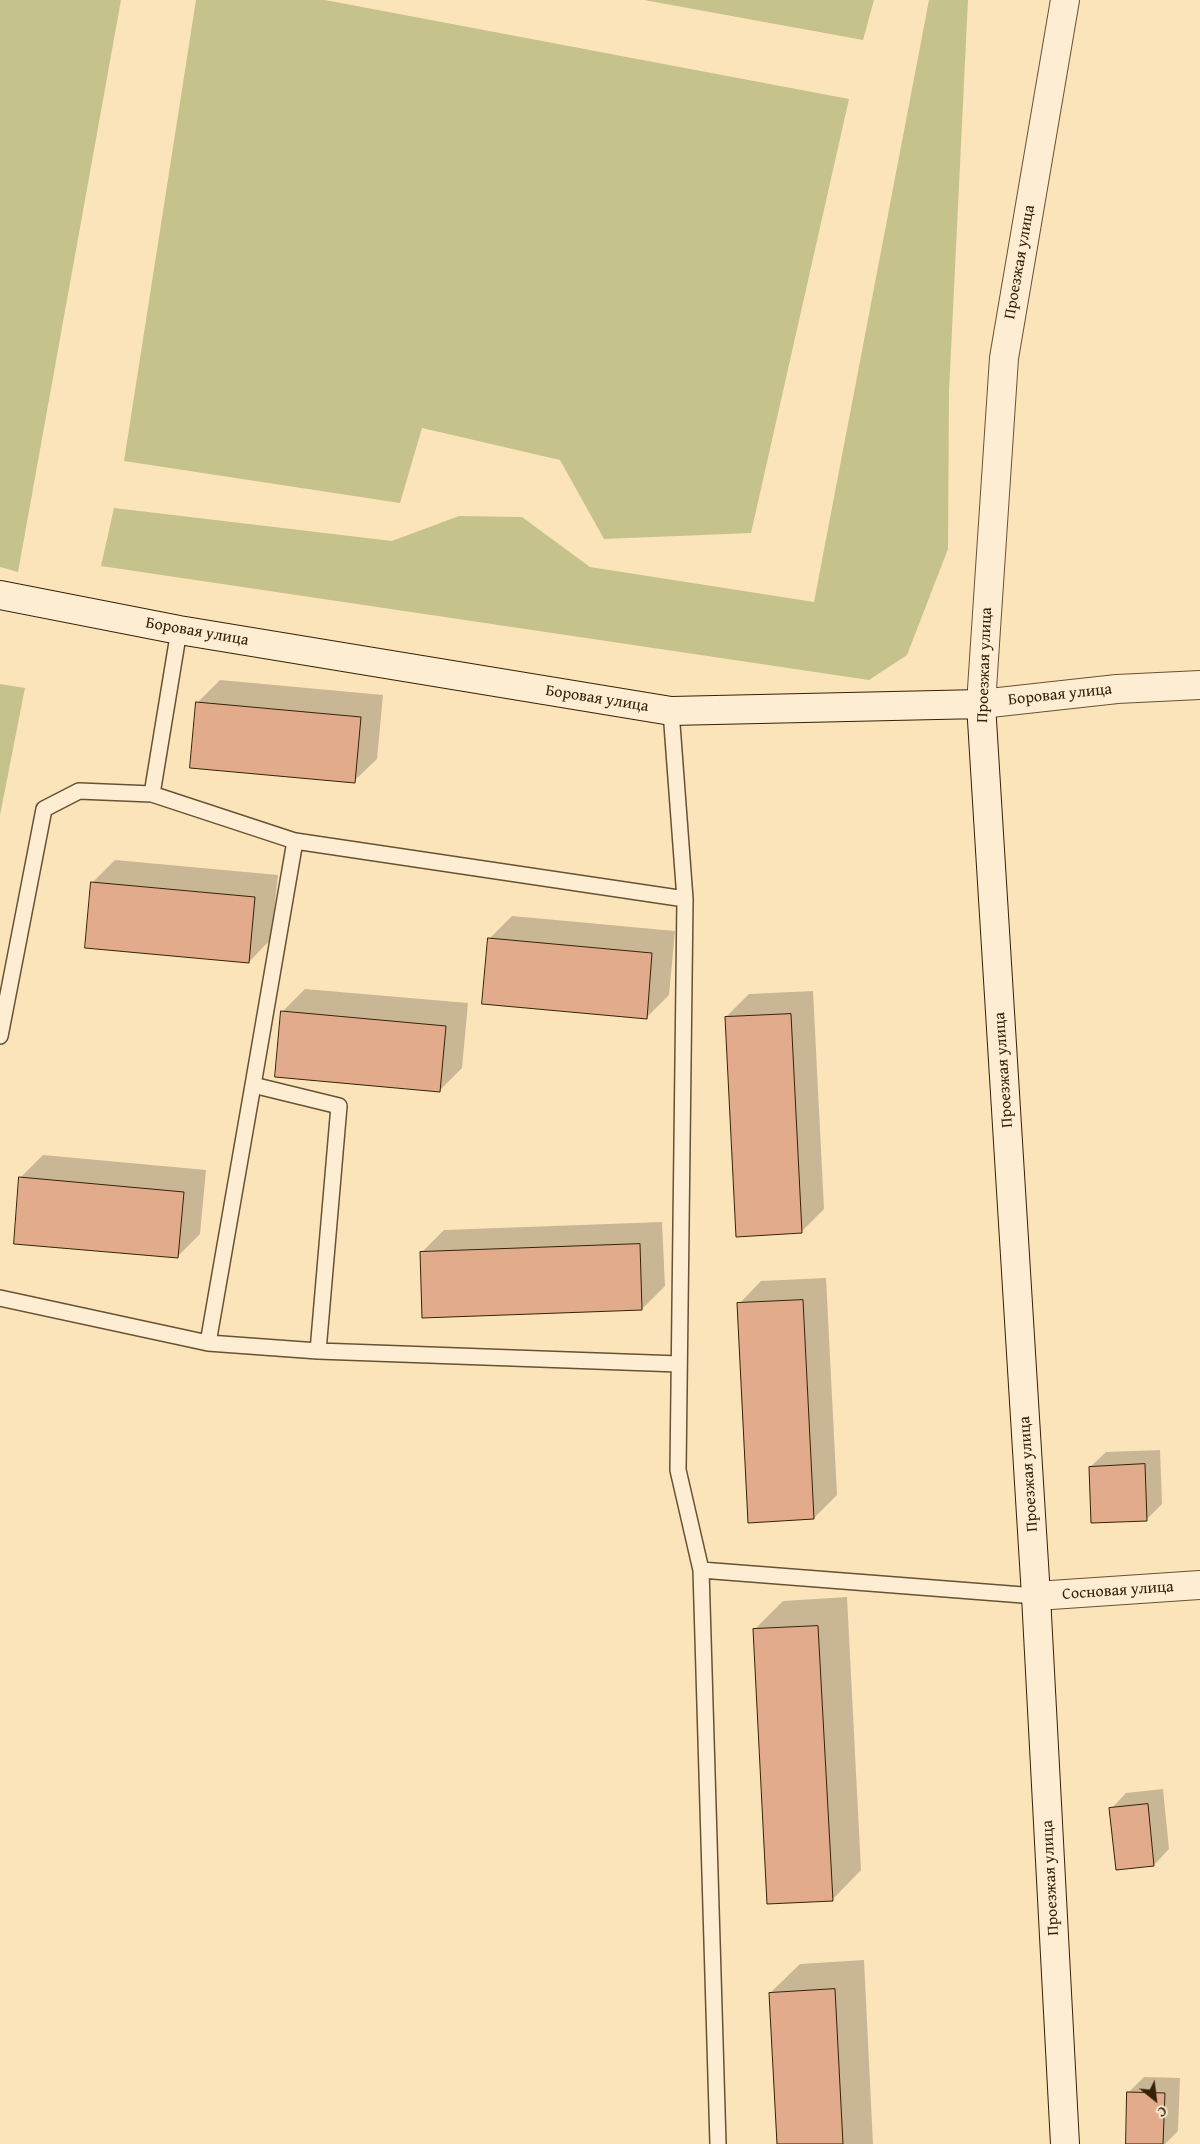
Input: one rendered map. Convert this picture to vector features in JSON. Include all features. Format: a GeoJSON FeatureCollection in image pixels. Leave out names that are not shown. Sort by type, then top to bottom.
{"type":"FeatureCollection","features":[{"type":"Feature","properties":{"kind":"street","name":"Проезжая улица"},"geometry":{"type":"LineString","coordinates":[[1065,0],[1004,358],[981,704],[1036,1596],[1065,2144]]}},
{"type":"Feature","properties":{"kind":"street","name":"Боровая улица"},"geometry":{"type":"LineString","coordinates":[[0,595],[179,630],[670,711],[981,704],[1116,689],[1200,684]]}},
{"type":"Feature","properties":{"kind":"street","name":"Сосновая улица"},"geometry":{"type":"LineString","coordinates":[[1036,1596],[1200,1585]]}},
{"type":"Feature","properties":{"kind":"lane"},"geometry":{"type":"LineString","coordinates":[[152,794],[179,630]]}},
{"type":"Feature","properties":{"kind":"lane"},"geometry":{"type":"LineString","coordinates":[[670,711],[685,899],[678,1470],[702,1570],[718,2144]]}},
{"type":"Feature","properties":{"kind":"lane"},"geometry":{"type":"LineString","coordinates":[[0,1036],[44,809],[79,791],[152,794],[294,841],[685,899]]}},
{"type":"Feature","properties":{"kind":"lane"},"geometry":{"type":"LineString","coordinates":[[208,1343],[254,1085],[294,841]]}},
{"type":"Feature","properties":{"kind":"lane"},"geometry":{"type":"LineString","coordinates":[[254,1085],[339,1106],[318,1351]]}},
{"type":"Feature","properties":{"kind":"lane"},"geometry":{"type":"LineString","coordinates":[[0,1298],[208,1343],[318,1351],[679,1364]]}},
{"type":"Feature","properties":{"kind":"lane"},"geometry":{"type":"LineString","coordinates":[[702,1570],[1036,1596]]}},
{"type":"Feature","properties":{"kind":"shaded area"},"geometry":{"type":"Polygon","coordinates":[[[0,0],[121,0],[18,572],[0,567],[0,0]]]}},
{"type":"Feature","properties":{"kind":"shaded area"},"geometry":{"type":"Polygon","coordinates":[[[196,0],[325,0],[849,99],[751,533],[604,539],[560,460],[422,428],[400,503],[124,461],[196,0]]]}},
{"type":"Feature","properties":{"kind":"shaded area"},"geometry":{"type":"Polygon","coordinates":[[[644,0],[874,0],[863,40],[644,0]]]}},
{"type":"Feature","properties":{"kind":"shaded area"},"geometry":{"type":"Polygon","coordinates":[[[929,0],[968,0],[949,392],[948,549],[907,655],[869,680],[101,566],[114,508],[392,541],[459,516],[522,517],[590,567],[814,602],[929,0]]]}},
{"type":"Feature","properties":{"kind":"shaded area"},"geometry":{"type":"Polygon","coordinates":[[[0,684],[25,688],[0,815],[0,684]]]}},
{"type":"Feature","properties":{"kind":"building"},"geometry":{"type":"Polygon","coordinates":[[[196,702],[361,717],[355,783],[190,768],[196,702]]]}},
{"type":"Feature","properties":{"kind":"building"},"geometry":{"type":"Polygon","coordinates":[[[91,882],[255,897],[249,963],[85,948],[91,882]]]}},
{"type":"Feature","properties":{"kind":"building"},"geometry":{"type":"Polygon","coordinates":[[[488,938],[652,953],[647,1019],[482,1004],[488,938]]]}},
{"type":"Feature","properties":{"kind":"building"},"geometry":{"type":"Polygon","coordinates":[[[281,1011],[446,1026],[440,1092],[275,1077],[281,1011]]]}},
{"type":"Feature","properties":{"kind":"building"},"geometry":{"type":"Polygon","coordinates":[[[791,1014],[802,1233],[736,1237],[725,1017],[791,1014]]]}},
{"type":"Feature","properties":{"kind":"building"},"geometry":{"type":"Polygon","coordinates":[[[19,1177],[184,1192],[178,1258],[14,1244],[19,1177]]]}},
{"type":"Feature","properties":{"kind":"building"},"geometry":{"type":"Polygon","coordinates":[[[640,1244],[642,1310],[422,1318],[420,1252],[640,1244]]]}},
{"type":"Feature","properties":{"kind":"building"},"geometry":{"type":"Polygon","coordinates":[[[803,1300],[814,1519],[748,1523],[737,1303],[803,1300]]]}},
{"type":"Feature","properties":{"kind":"building"},"geometry":{"type":"Polygon","coordinates":[[[1145,1464],[1147,1521],[1091,1523],[1089,1467],[1145,1464]]]}},
{"type":"Feature","properties":{"kind":"building"},"geometry":{"type":"Polygon","coordinates":[[[818,1626],[833,1901],[767,1904],[753,1629],[818,1626]]]}},
{"type":"Feature","properties":{"kind":"building"},"geometry":{"type":"Polygon","coordinates":[[[1148,1804],[1154,1866],[1116,1870],[1109,1808],[1148,1804]]]}},
{"type":"Feature","properties":{"kind":"building"},"geometry":{"type":"Polygon","coordinates":[[[835,1989],[843,2144],[777,2144],[769,1993],[835,1989]]]}},
{"type":"Feature","properties":{"kind":"building"},"geometry":{"type":"Polygon","coordinates":[[[1127,2092],[1165,2093],[1163,2144],[1126,2144],[1127,2092]]]}}]}
